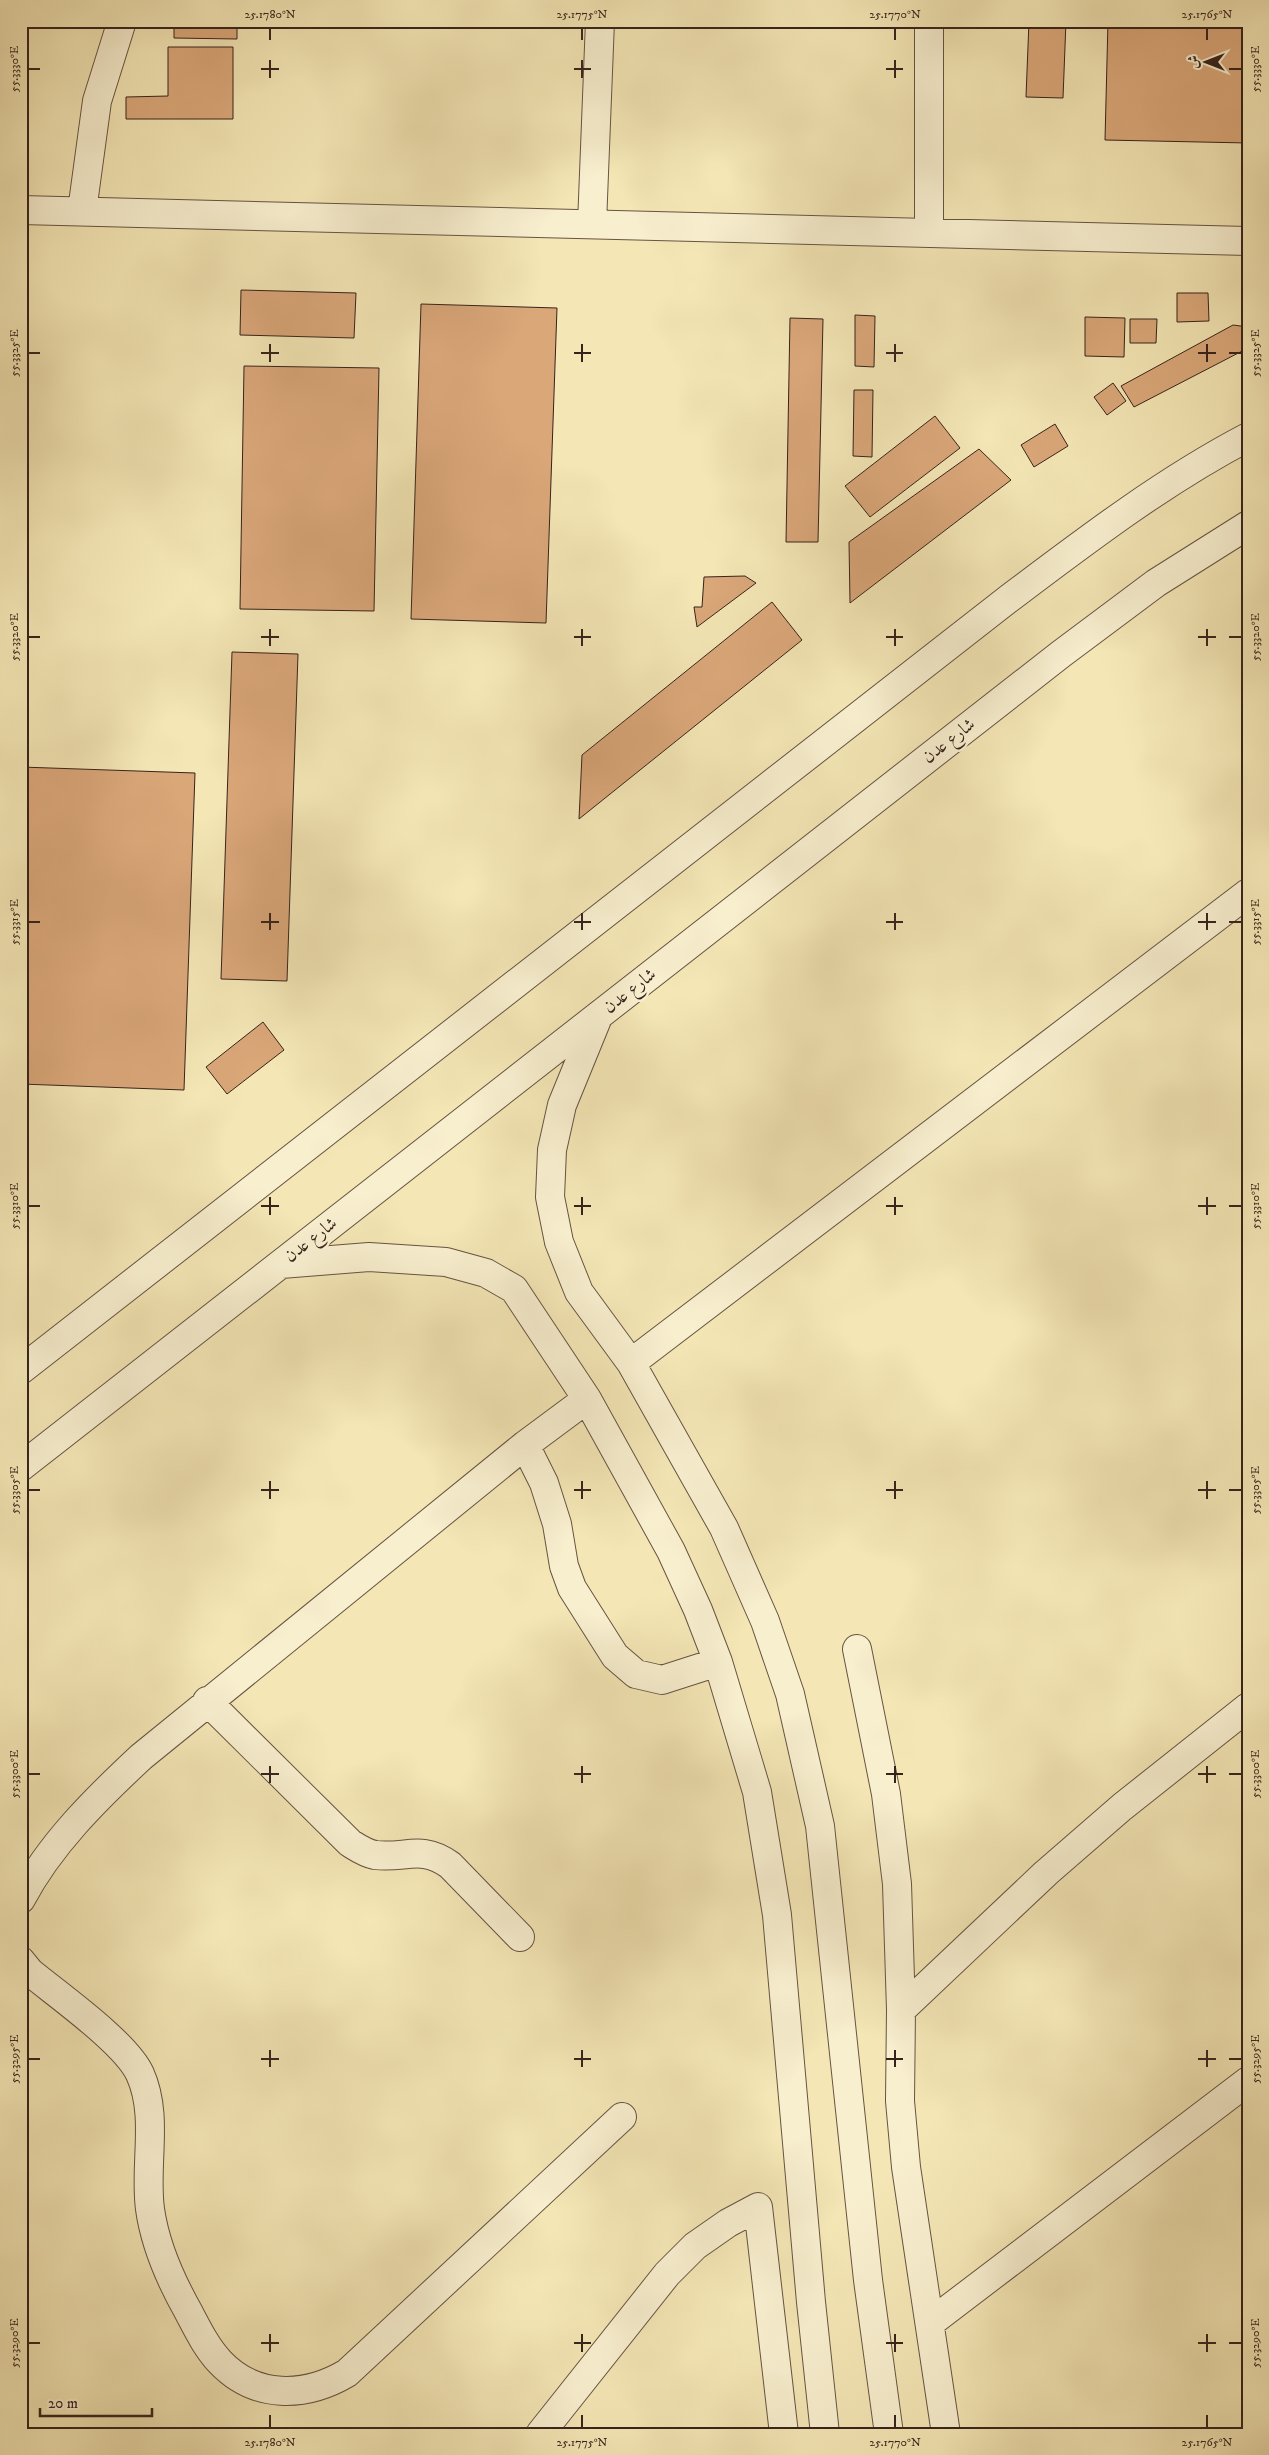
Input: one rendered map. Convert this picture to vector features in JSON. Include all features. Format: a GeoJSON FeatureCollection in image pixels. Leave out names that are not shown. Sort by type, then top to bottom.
{"type":"FeatureCollection","features":[{"type":"Feature","properties":{"kind":"street"},"geometry":{"type":"LineString","coordinates":[[82,211],[97,101],[122,21]]}},
{"type":"Feature","properties":{"kind":"street"},"geometry":{"type":"LineString","coordinates":[[592,224],[600,21]]}},
{"type":"Feature","properties":{"kind":"street"},"geometry":{"type":"LineString","coordinates":[[929,21],[929,233]]}},
{"type":"Feature","properties":{"kind":"street"},"geometry":{"type":"LineString","coordinates":[[21,210],[1248,241]]}},
{"type":"Feature","properties":{"kind":"street"},"geometry":{"type":"LineString","coordinates":[[21,1370],[1007,600],[1113,520],[1248,437]]}},
{"type":"Feature","properties":{"kind":"street","name":"شارع عدن"},"geometry":{"type":"LineString","coordinates":[[21,1467],[1061,654],[1156,583],[1248,525]]}},
{"type":"Feature","properties":{"kind":"street"},"geometry":{"type":"LineString","coordinates":[[631,1363],[1248,893]]}},
{"type":"Feature","properties":{"kind":"street"},"geometry":{"type":"LineString","coordinates":[[598,1016],[562,1105],[552,1150],[550,1197],[559,1242],[579,1292],[631,1363],[724,1528],[765,1621],[790,1694],[820,1826],[867,2270],[889,2434]]}},
{"type":"Feature","properties":{"kind":"street"},"geometry":{"type":"LineString","coordinates":[[280,1264],[369,1257],[446,1262],[486,1273],[514,1289],[587,1399],[671,1551],[698,1610],[718,1662],[757,1792],[768,1854],[777,1916],[811,2302],[825,2434]]}},
{"type":"Feature","properties":{"kind":"street"},"geometry":{"type":"LineString","coordinates":[[21,1899],[54,1850],[83,1814],[141,1757],[207,1701],[525,1445],[587,1399]]}},
{"type":"Feature","properties":{"kind":"street"},"geometry":{"type":"LineString","coordinates":[[525,1445],[544,1483],[557,1524],[564,1566],[572,1588],[615,1656],[636,1674],[662,1680],[718,1662]]}},
{"type":"Feature","properties":{"kind":"street"},"geometry":{"type":"LineString","coordinates":[[857,1649],[886,1794],[897,1884],[901,2010],[900,2101],[906,2167],[946,2434]]}},
{"type":"Feature","properties":{"kind":"street"},"geometry":{"type":"LineString","coordinates":[[207,1701],[350,1843],[362,1851],[374,1855],[422,1852],[441,1859],[450,1865],[520,1937]]}},
{"type":"Feature","properties":{"kind":"street"},"geometry":{"type":"LineString","coordinates":[[901,2010],[1060,1861],[1122,1807],[1248,1707]]}},
{"type":"Feature","properties":{"kind":"street"},"geometry":{"type":"LineString","coordinates":[[21,1961],[30,1972],[115,2042],[129,2056],[139,2072],[147,2090],[150,2109],[147,2168],[150,2209],[159,2248],[174,2286],[202,2337],[219,2361],[234,2375],[250,2385],[269,2390],[287,2392],[308,2390],[329,2383],[347,2373],[622,2117]]}},
{"type":"Feature","properties":{"kind":"street"},"geometry":{"type":"LineString","coordinates":[[930,2322],[1248,2081]]}},
{"type":"Feature","properties":{"kind":"street"},"geometry":{"type":"LineString","coordinates":[[540,2434],[667,2274],[695,2246],[728,2223],[758,2206],[784,2434]]}},
{"type":"Feature","properties":{"kind":"building"},"geometry":{"type":"Polygon","coordinates":[[[174,21],[237,21],[237,39],[174,38],[174,21]]]}},
{"type":"Feature","properties":{"kind":"building"},"geometry":{"type":"Polygon","coordinates":[[[1029,21],[1066,21],[1063,98],[1026,97],[1029,21]]]}},
{"type":"Feature","properties":{"kind":"building"},"geometry":{"type":"Polygon","coordinates":[[[1108,21],[1248,21],[1248,143],[1105,140],[1108,21]]]}},
{"type":"Feature","properties":{"kind":"building"},"geometry":{"type":"Polygon","coordinates":[[[168,47],[233,47],[233,119],[126,119],[126,97],[168,96],[168,47]]]}},
{"type":"Feature","properties":{"kind":"building"},"geometry":{"type":"Polygon","coordinates":[[[241,290],[356,293],[354,338],[240,335],[241,290]]]}},
{"type":"Feature","properties":{"kind":"building"},"geometry":{"type":"Polygon","coordinates":[[[1177,293],[1208,293],[1209,321],[1177,322],[1177,293]]]}},
{"type":"Feature","properties":{"kind":"building"},"geometry":{"type":"Polygon","coordinates":[[[421,304],[557,308],[546,623],[411,619],[421,304]]]}},
{"type":"Feature","properties":{"kind":"building"},"geometry":{"type":"Polygon","coordinates":[[[855,315],[875,316],[874,367],[855,366],[855,315]]]}},
{"type":"Feature","properties":{"kind":"building"},"geometry":{"type":"Polygon","coordinates":[[[1085,317],[1125,318],[1124,357],[1085,356],[1085,317]]]}},
{"type":"Feature","properties":{"kind":"building"},"geometry":{"type":"Polygon","coordinates":[[[790,318],[823,319],[818,542],[786,542],[790,318]]]}},
{"type":"Feature","properties":{"kind":"building"},"geometry":{"type":"Polygon","coordinates":[[[1130,319],[1157,319],[1156,343],[1130,343],[1130,319]]]}},
{"type":"Feature","properties":{"kind":"building"},"geometry":{"type":"Polygon","coordinates":[[[1233,325],[1248,327],[1248,348],[1134,407],[1121,386],[1233,325]]]}},
{"type":"Feature","properties":{"kind":"building"},"geometry":{"type":"Polygon","coordinates":[[[244,366],[379,368],[374,611],[240,609],[244,366]]]}},
{"type":"Feature","properties":{"kind":"building"},"geometry":{"type":"Polygon","coordinates":[[[1113,383],[1126,401],[1107,415],[1094,397],[1113,383]]]}},
{"type":"Feature","properties":{"kind":"building"},"geometry":{"type":"Polygon","coordinates":[[[854,390],[873,390],[872,457],[853,456],[854,390]]]}},
{"type":"Feature","properties":{"kind":"building"},"geometry":{"type":"Polygon","coordinates":[[[935,416],[960,448],[870,517],[845,486],[935,416]]]}},
{"type":"Feature","properties":{"kind":"building"},"geometry":{"type":"Polygon","coordinates":[[[1055,424],[1068,446],[1034,467],[1021,445],[1055,424]]]}},
{"type":"Feature","properties":{"kind":"building"},"geometry":{"type":"Polygon","coordinates":[[[979,449],[1011,480],[850,603],[849,542],[979,449]]]}},
{"type":"Feature","properties":{"kind":"building"},"geometry":{"type":"Polygon","coordinates":[[[745,576],[756,583],[697,627],[694,607],[702,607],[704,577],[745,576]]]}},
{"type":"Feature","properties":{"kind":"building"},"geometry":{"type":"Polygon","coordinates":[[[772,602],[802,640],[579,819],[582,755],[772,602]]]}},
{"type":"Feature","properties":{"kind":"building"},"geometry":{"type":"Polygon","coordinates":[[[232,652],[298,654],[287,981],[221,979],[232,652]]]}},
{"type":"Feature","properties":{"kind":"building"},"geometry":{"type":"Polygon","coordinates":[[[21,767],[195,773],[184,1090],[21,1084],[21,767]]]}},
{"type":"Feature","properties":{"kind":"building"},"geometry":{"type":"Polygon","coordinates":[[[263,1022],[284,1050],[227,1094],[206,1067],[263,1022]]]}}]}
